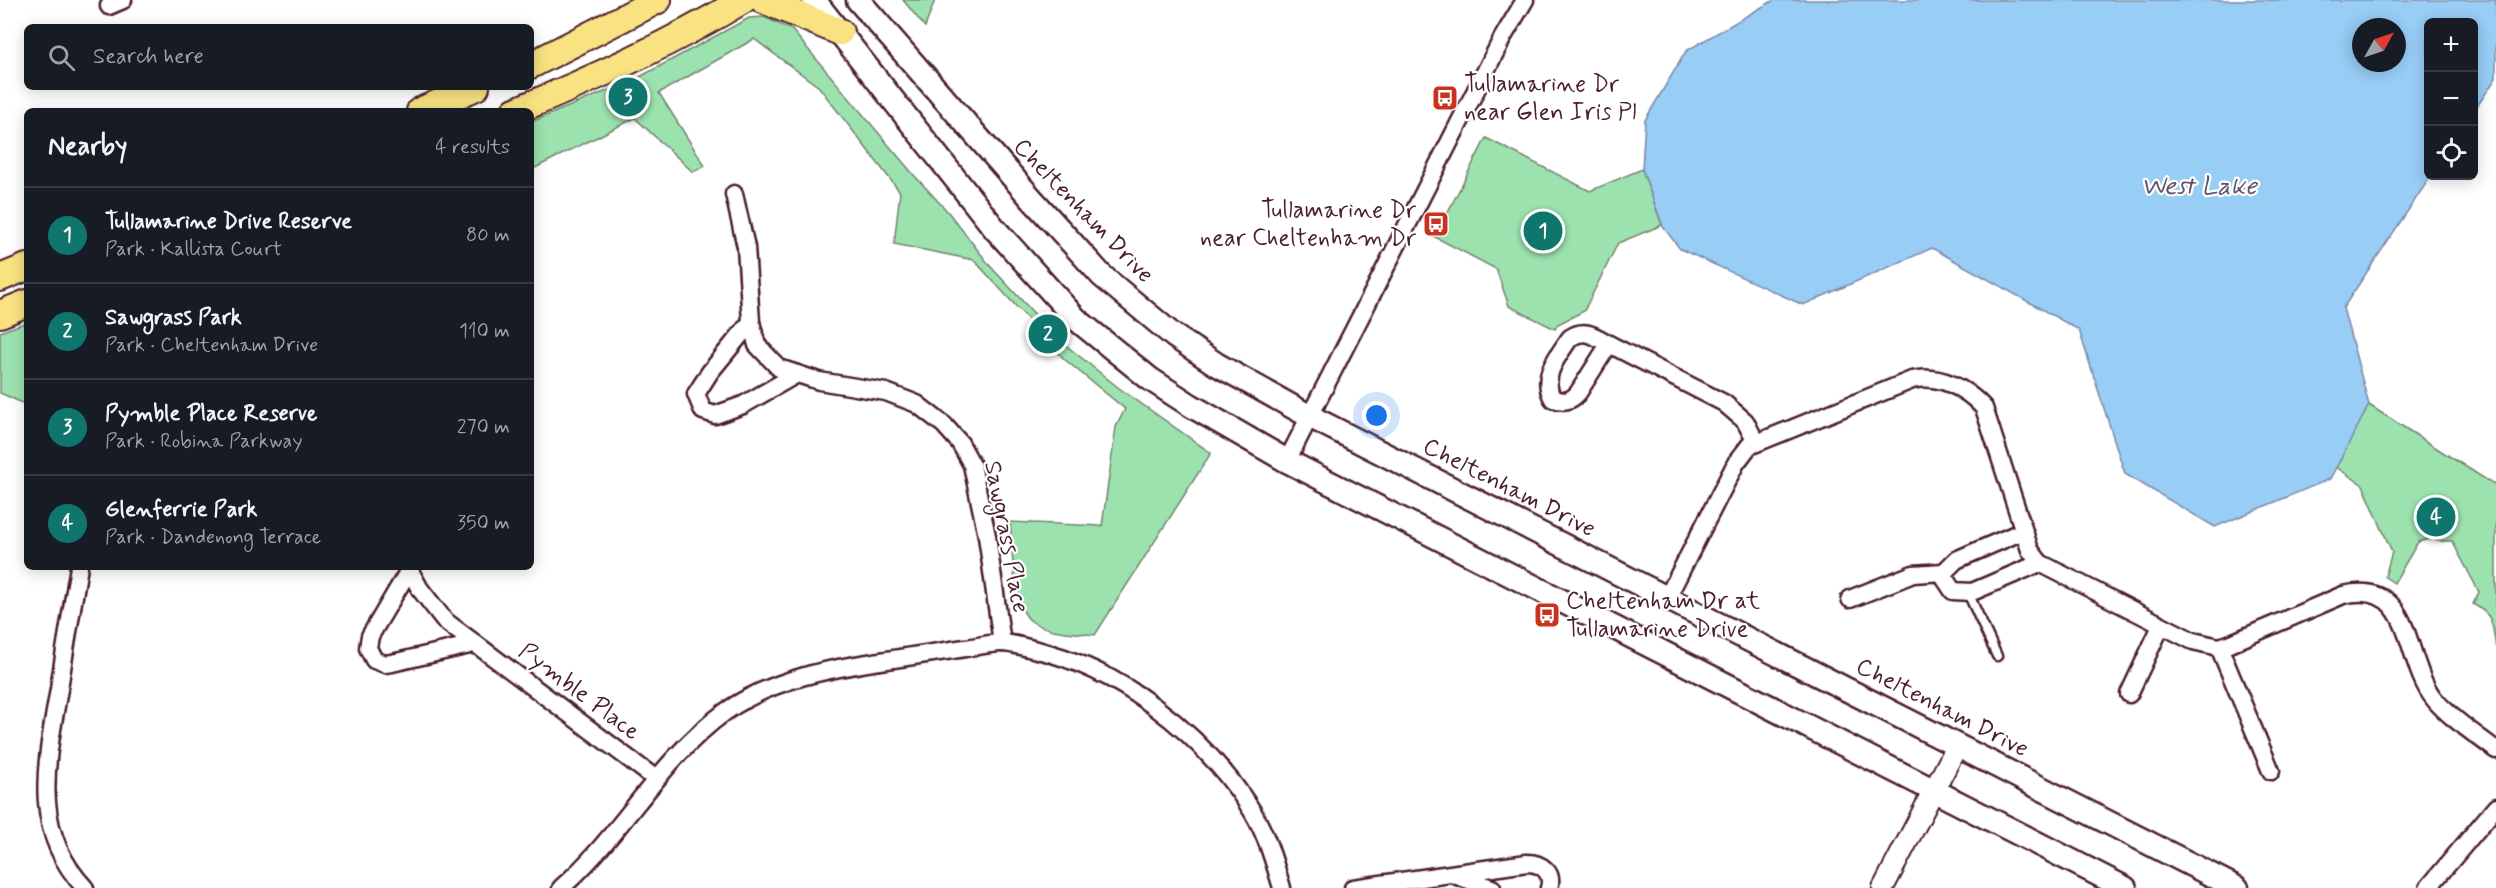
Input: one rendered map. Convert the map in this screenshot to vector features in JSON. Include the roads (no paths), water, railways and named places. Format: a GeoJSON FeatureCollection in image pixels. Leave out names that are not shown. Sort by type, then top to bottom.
{"type":"FeatureCollection","features":[{"type":"Feature","properties":{"kind":"main road"},"geometry":{"type":"LineString","coordinates":[[534,63],[658,0]]}},
{"type":"Feature","properties":{"kind":"main road"},"geometry":{"type":"LineString","coordinates":[[522,108],[586,83],[640,57],[743,0]]}},
{"type":"Feature","properties":{"kind":"main road"},"geometry":{"type":"LineString","coordinates":[[763,0],[840,32]]}},
{"type":"Feature","properties":{"kind":"main road"},"geometry":{"type":"LineString","coordinates":[[814,0],[995,230],[1076,320],[1150,379],[1287,461],[2125,888]]}},
{"type":"Feature","properties":{"kind":"main road","name":"Cheltenham Drive"},"geometry":{"type":"LineString","coordinates":[[858,0],[1102,276],[1174,336],[1216,364],[1309,416],[2237,888]]}},
{"type":"Feature","properties":{"kind":"main road"},"geometry":{"type":"LineString","coordinates":[[427,108],[469,90]]}},
{"type":"Feature","properties":{"kind":"main road"},"geometry":{"type":"LineString","coordinates":[[0,278],[24,268]]}},
{"type":"Feature","properties":{"kind":"main road"},"geometry":{"type":"LineString","coordinates":[[0,314],[24,304]]}},
{"type":"Feature","properties":{"kind":"street"},"geometry":{"type":"LineString","coordinates":[[1287,461],[1503,37],[1525,0]]}},
{"type":"Feature","properties":{"kind":"street","name":"Sawgrass Place"},"geometry":{"type":"LineString","coordinates":[[734,194],[747,247],[751,322],[757,345],[778,368],[819,381],[886,392],[916,404],[944,425],[960,443],[972,465],[987,536],[1002,643]]}},
{"type":"Feature","properties":{"kind":"street"},"geometry":{"type":"LineString","coordinates":[[751,322],[710,372],[696,394],[703,411],[715,415],[742,405],[797,374]]}},
{"type":"Feature","properties":{"kind":"street"},"geometry":{"type":"LineString","coordinates":[[1609,344],[1724,403],[1745,421],[1756,442]]}},
{"type":"Feature","properties":{"kind":"street"},"geometry":{"type":"LineString","coordinates":[[1667,598],[1740,456],[1756,442],[1912,380],[1924,378],[1944,382],[1966,392],[1983,408],[2023,531],[2030,550],[2040,563],[2193,641],[2220,647],[2343,595],[2355,592],[2376,593],[2397,611],[2435,700],[2496,750]]}},
{"type":"Feature","properties":{"kind":"street"},"geometry":{"type":"LineString","coordinates":[[1850,599],[1913,574],[1944,572],[1956,560],[2023,531]]}},
{"type":"Feature","properties":{"kind":"street"},"geometry":{"type":"LineString","coordinates":[[1944,572],[1945,579],[1953,591],[1968,593],[2040,563]]}},
{"type":"Feature","properties":{"kind":"street"},"geometry":{"type":"LineString","coordinates":[[78,570],[47,758],[45,795],[52,831],[59,851],[85,888]]}},
{"type":"Feature","properties":{"kind":"street","name":"Pymble Place"},"geometry":{"type":"LineString","coordinates":[[408,570],[370,636],[368,648],[374,660],[385,664],[392,663],[474,644]]}},
{"type":"Feature","properties":{"kind":"street","name":"Pymble Place"},"geometry":{"type":"LineString","coordinates":[[410,570],[420,589],[445,621],[656,779]]}},
{"type":"Feature","properties":{"kind":"street"},"geometry":{"type":"LineString","coordinates":[[2129,694],[2161,626]]}},
{"type":"Feature","properties":{"kind":"street"},"geometry":{"type":"LineString","coordinates":[[561,888],[596,855],[681,750],[717,718],[776,685],[845,666],[1002,643],[1057,655],[1101,672],[1143,698],[1207,753],[1248,804],[1263,830],[1282,888]]}},
{"type":"Feature","properties":{"kind":"street"},"geometry":{"type":"LineString","coordinates":[[2220,647],[2271,771]]}},
{"type":"Feature","properties":{"kind":"street"},"geometry":{"type":"LineString","coordinates":[[1883,888],[1957,746]]}},
{"type":"Feature","properties":{"kind":"street"},"geometry":{"type":"LineString","coordinates":[[2428,888],[2496,807]]}},
{"type":"Feature","properties":{"kind":"street"},"geometry":{"type":"LineString","coordinates":[[1353,888],[1424,876],[1453,875],[1533,863],[1547,872],[1550,877],[1549,888]]}},
{"type":"Feature","properties":{"kind":"street"},"geometry":{"type":"LineString","coordinates":[[1453,875],[1492,888]]}},
{"type":"Feature","properties":{"kind":"lane"},"geometry":{"type":"LineString","coordinates":[[1968,593],[1997,656]]}},
{"type":"Feature","properties":{"kind":"water","name":"West Lake"},"geometry":{"type":"Polygon","coordinates":[[[1774,0],[2496,0],[2496,78],[2478,105],[2478,18],[2424,18],[2424,180],[2428,180],[2343,308],[2369,405],[2330,479],[2215,527],[2125,474],[2079,330],[1932,248],[1803,305],[1680,249],[1663,227],[1642,169],[1645,120],[1686,51],[1774,0]]]}},
{"type":"Feature","properties":{"kind":"place","name":"Pymble Place Reserve"},"geometry":{"type":"Point","coordinates":[628,97]}},
{"type":"Feature","properties":{"kind":"place","name":"Tullamarine Dr near Glen Iris Pl"},"geometry":{"type":"Point","coordinates":[1445,98]}},
{"type":"Feature","properties":{"kind":"place","name":"Tullamarine Dr near Cheltenham Dr"},"geometry":{"type":"Point","coordinates":[1436,224]}},
{"type":"Feature","properties":{"kind":"place","name":"Tullamarine Drive Reserve"},"geometry":{"type":"Point","coordinates":[1543,231]}},
{"type":"Feature","properties":{"kind":"place","name":"Sawgrass Park"},"geometry":{"type":"Point","coordinates":[1048,334]}},
{"type":"Feature","properties":{"kind":"place","name":"Glenferrie Park"},"geometry":{"type":"Point","coordinates":[2436,517]}},
{"type":"Feature","properties":{"kind":"place","name":"Cheltenham Dr at Tullamarine Drive"},"geometry":{"type":"Point","coordinates":[1547,615]}}]}
